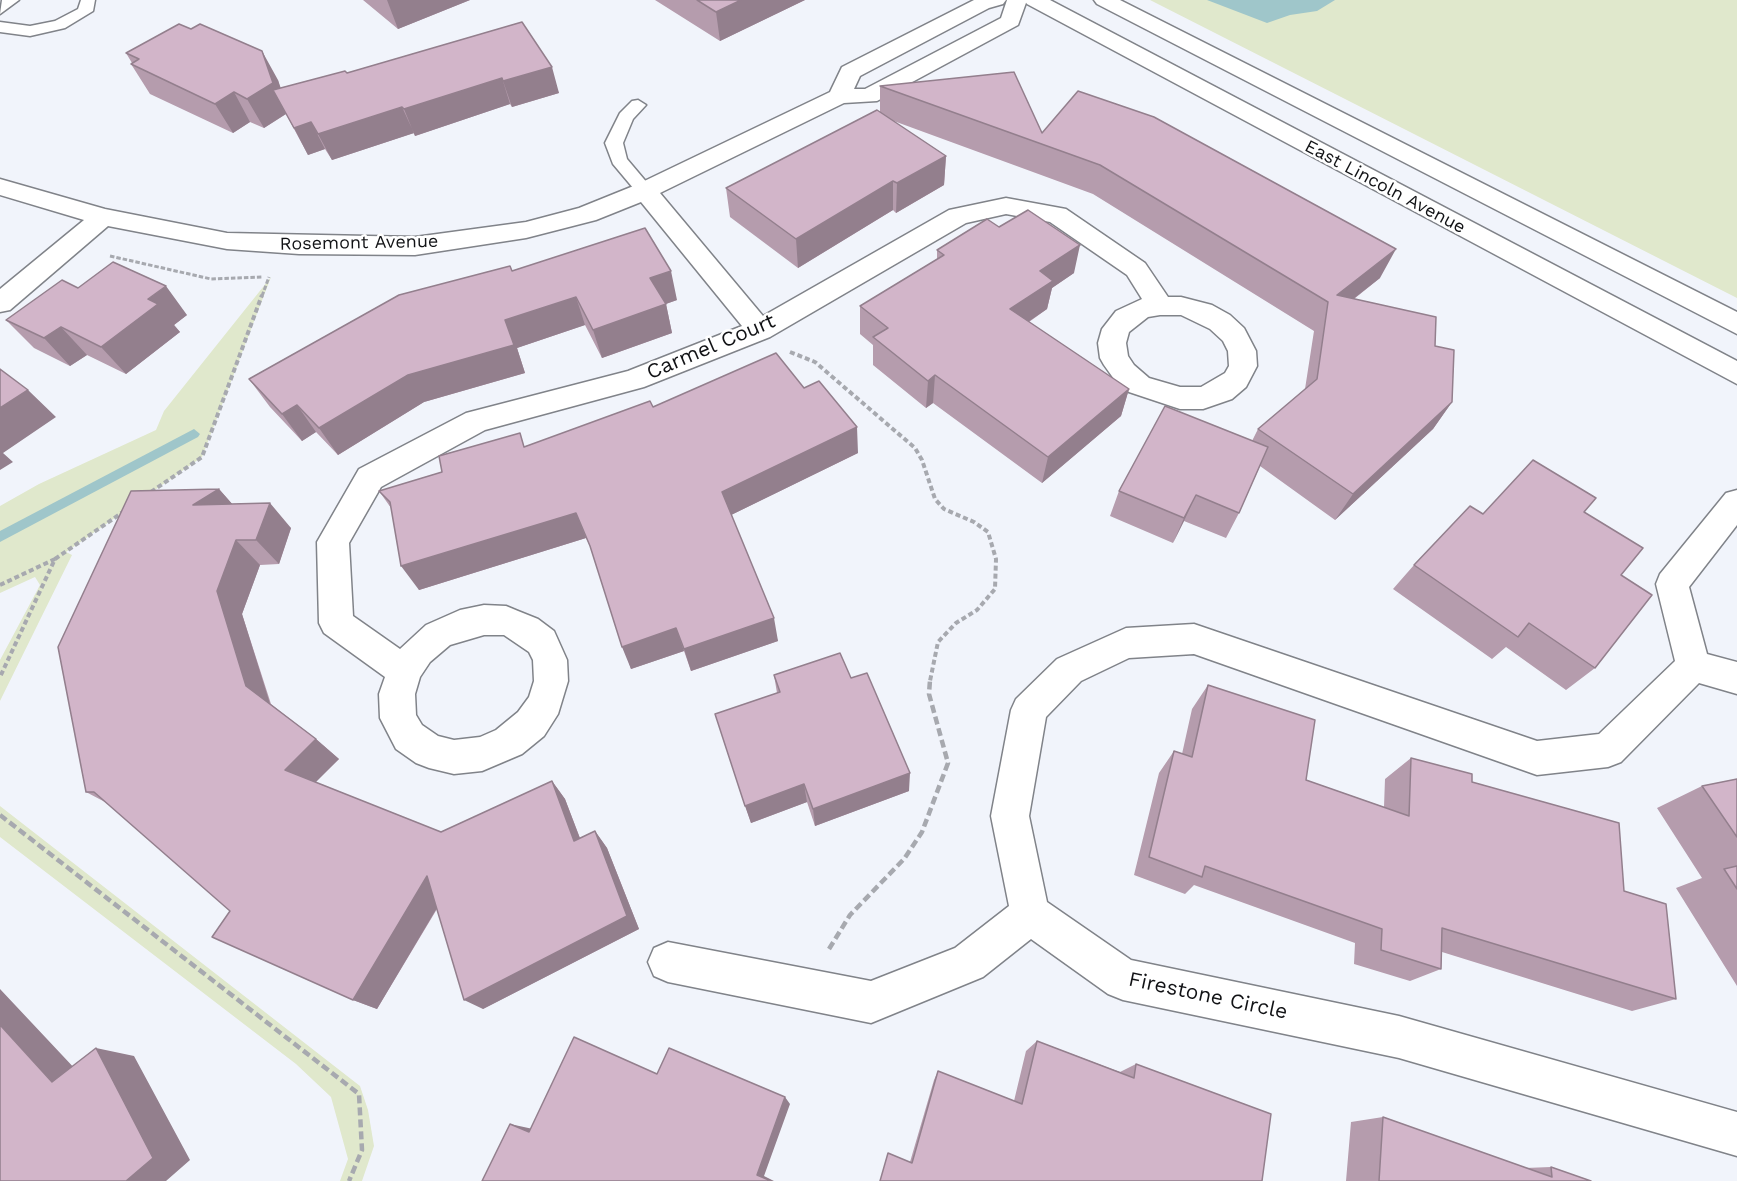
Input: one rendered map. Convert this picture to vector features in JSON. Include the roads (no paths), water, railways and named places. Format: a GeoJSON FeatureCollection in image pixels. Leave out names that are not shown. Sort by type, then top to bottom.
{"type":"FeatureCollection","features":[{"type":"Feature","properties":{"kind":"street"},"geometry":{"type":"LineString","coordinates":[[840,96],[850,72],[981,4],[996,0]]}},
{"type":"Feature","properties":{"kind":"street","name":"Rosemont Avenue"},"geometry":{"type":"LineString","coordinates":[[0,186],[103,218],[228,241],[299,245],[415,246],[526,230],[587,214],[645,191],[840,96],[868,96],[1011,21],[1017,0]]}},
{"type":"Feature","properties":{"kind":"street","name":"East Lincoln Avenue"},"geometry":{"type":"LineString","coordinates":[[1034,0],[1737,374]]}},
{"type":"Feature","properties":{"kind":"street","name":"East Lincoln Avenue"},"geometry":{"type":"LineString","coordinates":[[1104,0],[1737,324]]}},
{"type":"Feature","properties":{"kind":"street"},"geometry":{"type":"LineString","coordinates":[[645,191],[760,330]]}},
{"type":"Feature","properties":{"kind":"street","name":"Carmel Court"},"geometry":{"type":"LineString","coordinates":[[404,671],[336,623],[333,542],[370,478],[476,421],[634,380],[760,330],[958,216],[1006,206],[1057,215],[1136,269],[1160,306]]}},
{"type":"Feature","properties":{"kind":"street"},"geometry":{"type":"LineString","coordinates":[[0,303],[103,218]]}},
{"type":"Feature","properties":{"kind":"street"},"geometry":{"type":"LineString","coordinates":[[1160,306],[1181,306],[1202,312],[1220,322],[1234,335],[1242,351],[1242,366],[1236,380],[1222,391],[1203,398],[1180,398],[1139,385],[1124,372],[1114,357],[1112,343],[1116,329],[1126,318],[1141,309],[1160,306]]}},
{"type":"Feature","properties":{"kind":"street"},"geometry":{"type":"LineString","coordinates":[[1693,666],[1672,584],[1737,502]]}},
{"type":"Feature","properties":{"kind":"street"},"geometry":{"type":"LineString","coordinates":[[495,620],[506,621],[526,629],[542,642],[550,660],[551,681],[545,703],[531,724],[509,742],[482,754],[454,757],[429,751],[410,737],[398,718],[397,694],[404,671],[418,651],[438,635],[460,624],[495,620]]}},
{"type":"Feature","properties":{"kind":"street"},"geometry":{"type":"LineString","coordinates":[[668,962],[871,1002],[969,963],[1030,914],[1010,816],[1029,710],[1068,670],[1126,643],[1194,639],[1537,758],[1608,750],[1693,666]]}},
{"type":"Feature","properties":{"kind":"street"},"geometry":{"type":"LineString","coordinates":[[1693,666],[1737,678]]}},
{"type":"Feature","properties":{"kind":"street","name":"Firestone Circle"},"geometry":{"type":"LineString","coordinates":[[1030,914],[1123,979],[1399,1037],[1737,1134]]}},
{"type":"Feature","properties":{"kind":"lane"},"geometry":{"type":"LineString","coordinates":[[0,41],[7,29],[30,31],[60,25],[85,11],[88,0]]}},
{"type":"Feature","properties":{"kind":"lane"},"geometry":{"type":"LineString","coordinates":[[638,105],[627,117],[614,143],[619,160],[645,191]]}},
{"type":"Feature","properties":{"kind":"water"},"geometry":{"type":"Polygon","coordinates":[[[1207,0],[1335,0],[1317,11],[1290,15],[1267,23],[1207,0]]]}},
{"type":"Feature","properties":{"kind":"waterway"},"geometry":{"type":"LineString","coordinates":[[0,537],[194,434]]}}]}
